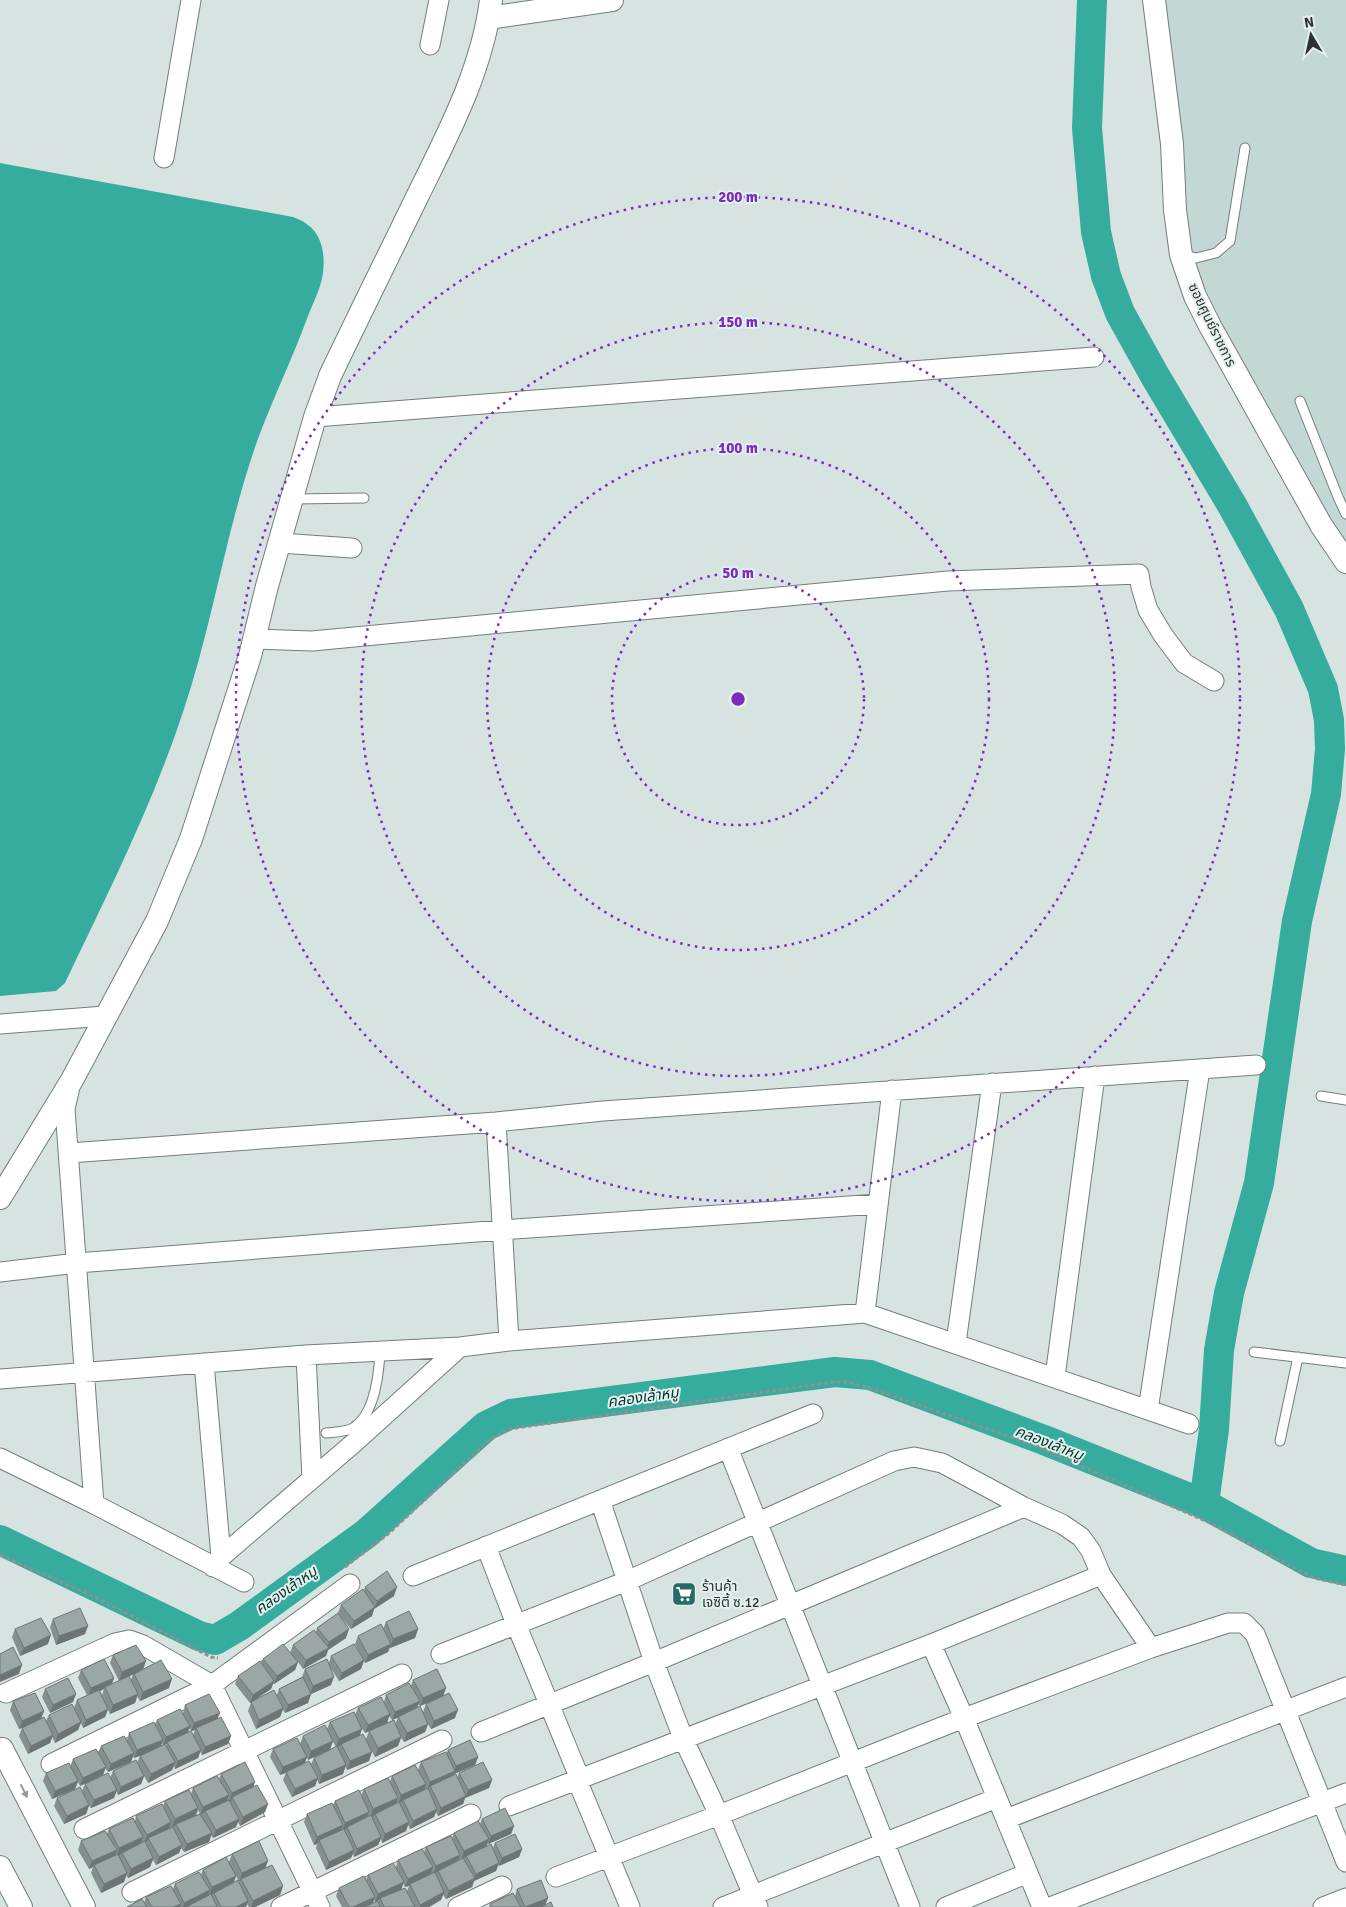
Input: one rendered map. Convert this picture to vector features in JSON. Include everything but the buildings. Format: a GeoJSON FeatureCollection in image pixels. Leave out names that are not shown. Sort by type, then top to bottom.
{"type":"FeatureCollection","features":[{"type":"Feature","properties":{"kind":"street"},"geometry":{"type":"LineString","coordinates":[[164,158],[191,0]]}},
{"type":"Feature","properties":{"kind":"street"},"geometry":{"type":"LineString","coordinates":[[430,46],[439,0]]}},
{"type":"Feature","properties":{"kind":"street"},"geometry":{"type":"LineString","coordinates":[[0,1198],[72,1080],[157,921],[191,839],[250,656],[267,586],[315,417],[330,376],[458,112],[477,63],[489,9],[612,0]]}},
{"type":"Feature","properties":{"kind":"street","name":"ซอยศูนย์ราชการ"},"geometry":{"type":"LineString","coordinates":[[1154,0],[1172,144],[1175,210],[1181,255],[1195,296],[1321,525],[1346,562]]}},
{"type":"Feature","properties":{"kind":"street"},"geometry":{"type":"LineString","coordinates":[[315,417],[1094,358]]}},
{"type":"Feature","properties":{"kind":"street"},"geometry":{"type":"LineString","coordinates":[[280,543],[352,548]]}},
{"type":"Feature","properties":{"kind":"street"},"geometry":{"type":"LineString","coordinates":[[254,639],[312,641],[948,581],[1139,574],[1148,610],[1163,635],[1184,663],[1214,681]]}},
{"type":"Feature","properties":{"kind":"street"},"geometry":{"type":"LineString","coordinates":[[0,1024],[105,1016]]}},
{"type":"Feature","properties":{"kind":"street"},"geometry":{"type":"LineString","coordinates":[[69,1153],[496,1122],[603,1111],[1256,1065]]}},
{"type":"Feature","properties":{"kind":"street"},"geometry":{"type":"LineString","coordinates":[[1148,1410],[1200,1069]]}},
{"type":"Feature","properties":{"kind":"street"},"geometry":{"type":"LineString","coordinates":[[1055,1377],[1094,1076]]}},
{"type":"Feature","properties":{"kind":"street"},"geometry":{"type":"LineString","coordinates":[[72,1080],[65,1109],[94,1504]]}},
{"type":"Feature","properties":{"kind":"street"},"geometry":{"type":"LineString","coordinates":[[956,1343],[992,1083]]}},
{"type":"Feature","properties":{"kind":"street"},"geometry":{"type":"LineString","coordinates":[[865,1313],[892,1090]]}},
{"type":"Feature","properties":{"kind":"street"},"geometry":{"type":"LineString","coordinates":[[496,1122],[510,1341]]}},
{"type":"Feature","properties":{"kind":"street"},"geometry":{"type":"LineString","coordinates":[[0,1272],[77,1264],[502,1230],[878,1204]]}},
{"type":"Feature","properties":{"kind":"street"},"geometry":{"type":"LineString","coordinates":[[0,1379],[204,1363],[460,1347],[510,1341],[865,1313],[1189,1424]]}},
{"type":"Feature","properties":{"kind":"street"},"geometry":{"type":"LineString","coordinates":[[217,1562],[460,1347]]}},
{"type":"Feature","properties":{"kind":"street"},"geometry":{"type":"LineString","coordinates":[[306,1356],[312,1479]]}},
{"type":"Feature","properties":{"kind":"street"},"geometry":{"type":"LineString","coordinates":[[204,1363],[217,1562]]}},
{"type":"Feature","properties":{"kind":"street"},"geometry":{"type":"LineString","coordinates":[[413,1576],[813,1414]]}},
{"type":"Feature","properties":{"kind":"street"},"geometry":{"type":"LineString","coordinates":[[728,1448],[910,1907]]}},
{"type":"Feature","properties":{"kind":"street"},"geometry":{"type":"LineString","coordinates":[[441,1654],[627,1581],[894,1461],[914,1457],[942,1464],[1024,1507],[1062,1524],[1081,1537],[1091,1551],[1101,1575],[1150,1648]]}},
{"type":"Feature","properties":{"kind":"street"},"geometry":{"type":"LineString","coordinates":[[0,1458],[217,1562],[244,1582]]}},
{"type":"Feature","properties":{"kind":"street"},"geometry":{"type":"LineString","coordinates":[[600,1500],[654,1662],[683,1738],[756,1901]]}},
{"type":"Feature","properties":{"kind":"street"},"geometry":{"type":"LineString","coordinates":[[481,1732],[654,1662],[1024,1507]]}},
{"type":"Feature","properties":{"kind":"street"},"geometry":{"type":"LineString","coordinates":[[486,1546],[630,1907]]}},
{"type":"Feature","properties":{"kind":"street"},"geometry":{"type":"LineString","coordinates":[[510,1806],[931,1644],[1101,1575]]}},
{"type":"Feature","properties":{"kind":"street"},"geometry":{"type":"LineString","coordinates":[[50,1764],[212,1685],[346,1576]]}},
{"type":"Feature","properties":{"kind":"street"},"geometry":{"type":"LineString","coordinates":[[556,1877],[964,1718],[1150,1648],[1228,1623],[1244,1623],[1255,1634],[1346,1862]]}},
{"type":"Feature","properties":{"kind":"street"},"geometry":{"type":"LineString","coordinates":[[6,1693],[115,1643],[129,1640],[143,1645],[212,1685],[316,1900]]}},
{"type":"Feature","properties":{"kind":"street"},"geometry":{"type":"LineString","coordinates":[[931,1644],[964,1718],[1042,1907]]}},
{"type":"Feature","properties":{"kind":"street"},"geometry":{"type":"LineString","coordinates":[[84,1829],[402,1674]]}},
{"type":"Feature","properties":{"kind":"street"},"geometry":{"type":"LineString","coordinates":[[1006,1820],[1346,1687]]}},
{"type":"Feature","properties":{"kind":"street"},"geometry":{"type":"LineString","coordinates":[[132,1892],[442,1740]]}},
{"type":"Feature","properties":{"kind":"street"},"geometry":{"type":"LineString","coordinates":[[0,1749],[84,1907]]}},
{"type":"Feature","properties":{"kind":"street"},"geometry":{"type":"LineString","coordinates":[[1050,1907],[1346,1793]]}},
{"type":"Feature","properties":{"kind":"street"},"geometry":{"type":"LineString","coordinates":[[723,1907],[756,1901],[884,1843],[997,1798]]}},
{"type":"Feature","properties":{"kind":"street"},"geometry":{"type":"LineString","coordinates":[[281,1907],[316,1900],[471,1814]]}},
{"type":"Feature","properties":{"kind":"street"},"geometry":{"type":"LineString","coordinates":[[0,1868],[21,1907]]}},
{"type":"Feature","properties":{"kind":"street"},"geometry":{"type":"LineString","coordinates":[[946,1907],[1028,1873]]}},
{"type":"Feature","properties":{"kind":"street"},"geometry":{"type":"LineString","coordinates":[[458,1907],[502,1886]]}},
{"type":"Feature","properties":{"kind":"street"},"geometry":{"type":"LineString","coordinates":[[1323,1907],[1346,1898]]}},
{"type":"Feature","properties":{"kind":"lane"},"geometry":{"type":"LineString","coordinates":[[1181,255],[1196,258],[1216,254],[1230,241],[1245,148]]}},
{"type":"Feature","properties":{"kind":"lane"},"geometry":{"type":"LineString","coordinates":[[1300,401],[1346,514]]}},
{"type":"Feature","properties":{"kind":"lane"},"geometry":{"type":"LineString","coordinates":[[292,499],[364,498]]}},
{"type":"Feature","properties":{"kind":"lane"},"geometry":{"type":"LineString","coordinates":[[1321,1096],[1346,1100]]}},
{"type":"Feature","properties":{"kind":"lane"},"geometry":{"type":"LineString","coordinates":[[326,1433],[346,1431],[354,1427],[366,1412],[376,1388],[380,1351]]}},
{"type":"Feature","properties":{"kind":"lane"},"geometry":{"type":"LineString","coordinates":[[1254,1352],[1346,1364]]}},
{"type":"Feature","properties":{"kind":"lane"},"geometry":{"type":"LineString","coordinates":[[1280,1441],[1298,1358]]}},
{"type":"Feature","properties":{"kind":"path"},"geometry":{"type":"LineString","coordinates":[[346,1576],[489,1440],[509,1429],[834,1382],[846,1382],[870,1388],[1033,1445],[1208,1522],[1314,1578],[1346,1585]]}},
{"type":"Feature","properties":{"kind":"path"},"geometry":{"type":"LineString","coordinates":[[0,1555],[93,1596],[211,1657],[222,1657]]}},
{"type":"Feature","properties":{"kind":"shaded area"},"geometry":{"type":"Polygon","coordinates":[[[1151,0],[1346,0],[1346,565],[1192,279],[1185,223],[1185,165],[1151,0]]]}},
{"type":"Feature","properties":{"kind":"shaded area"},"geometry":{"type":"Polygon","coordinates":[[[0,163],[293,217],[302,221],[315,232],[322,246],[324,263],[319,290],[259,436],[248,469],[195,675],[184,709],[172,744],[129,848],[65,983],[56,991],[0,996],[0,163]]]}},
{"type":"Feature","properties":{"kind":"waterway"},"geometry":{"type":"LineString","coordinates":[[1092,0],[1087,128],[1096,232],[1106,276],[1120,313],[1155,376],[1232,505],[1289,609],[1323,689],[1329,720],[1330,749],[1326,794],[1297,921],[1259,1183],[1229,1293],[1219,1350],[1214,1429],[1204,1504]]}},
{"type":"Feature","properties":{"kind":"waterway","name":"คลองเล้าหมู"},"geometry":{"type":"LineString","coordinates":[[0,1540],[199,1636],[215,1640],[239,1626],[367,1533],[486,1426],[511,1414],[835,1372],[870,1375],[1044,1440],[1204,1504],[1311,1563],[1346,1571]]}},
{"type":"Feature","properties":{"kind":"place","name":"ร้านค้า เจซิตี้ ซ.12"},"geometry":{"type":"Point","coordinates":[684,1594]}}]}
